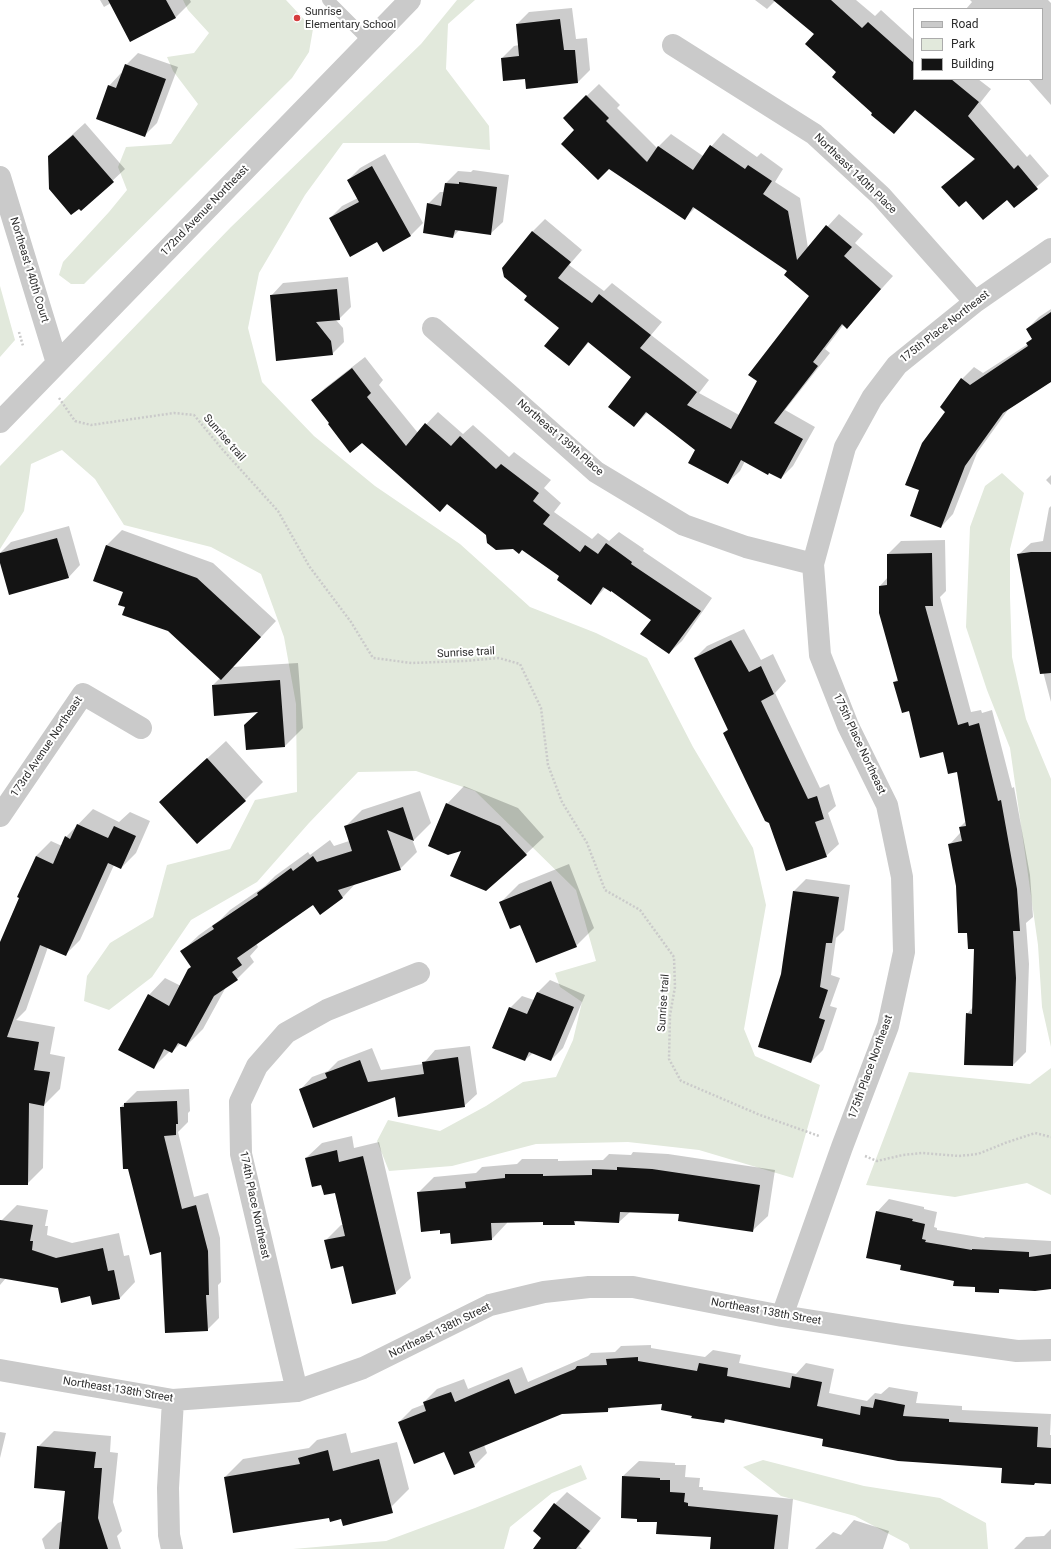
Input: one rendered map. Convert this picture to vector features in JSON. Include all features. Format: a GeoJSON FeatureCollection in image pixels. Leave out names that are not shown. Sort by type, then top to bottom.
{"type":"FeatureCollection","features":[{"type":"Feature","properties":{"kind":"street","name":"172nd Avenue Northeast"},"geometry":{"type":"LineString","coordinates":[[0,422],[410,0]]}},
{"type":"Feature","properties":{"kind":"street","name":"Northeast 140th Place"},"geometry":{"type":"LineString","coordinates":[[673,45],[814,134],[881,196],[975,302]]}},
{"type":"Feature","properties":{"kind":"street","name":"Northeast 140th Court"},"geometry":{"type":"LineString","coordinates":[[0,177],[57,363]]}},
{"type":"Feature","properties":{"kind":"street","name":"175th Place Northeast"},"geometry":{"type":"LineString","coordinates":[[782,1316],[842,1147],[888,1026],[904,952],[902,877],[887,805],[848,726],[820,656],[813,564],[845,447],[872,398],[897,365],[975,302],[1051,249]]}},
{"type":"Feature","properties":{"kind":"street","name":"Northeast 139th Place"},"geometry":{"type":"LineString","coordinates":[[433,328],[596,472],[684,525],[746,547],[813,564]]}},
{"type":"Feature","properties":{"kind":"street","name":"173rd Avenue Northeast"},"geometry":{"type":"LineString","coordinates":[[0,816],[83,694],[141,728]]}},
{"type":"Feature","properties":{"kind":"street","name":"174th Place Northeast"},"geometry":{"type":"LineString","coordinates":[[297,1390],[241,1154],[240,1102],[257,1066],[286,1033],[327,1010],[419,973]]}},
{"type":"Feature","properties":{"kind":"street","name":"Northeast 138th Street"},"geometry":{"type":"LineString","coordinates":[[0,1370],[173,1400],[297,1390],[363,1368],[490,1305],[544,1292],[589,1287],[633,1288],[782,1316],[1017,1351],[1051,1350]]}},
{"type":"Feature","properties":{"kind":"street"},"geometry":{"type":"LineString","coordinates":[[172,1549],[169,1535],[168,1488],[173,1400]]}},
{"type":"Feature","properties":{"kind":"lane"},"geometry":{"type":"LineString","coordinates":[[328,0],[370,42]]}},
{"type":"Feature","properties":{"kind":"path"},"geometry":{"type":"LineString","coordinates":[[19,332],[23,346]]}},
{"type":"Feature","properties":{"kind":"path","name":"Sunrise trail"},"geometry":{"type":"LineString","coordinates":[[59,397],[75,421],[91,425],[174,413],[194,415],[223,450],[278,511],[309,566],[351,622],[373,658],[412,663],[464,662],[499,658],[520,664],[541,708],[548,766],[562,802],[587,843],[605,890],[640,910],[674,958],[675,987],[670,1014],[669,1059],[681,1081],[760,1115],[819,1136]]}},
{"type":"Feature","properties":{"kind":"path"},"geometry":{"type":"LineString","coordinates":[[861,1154],[877,1162],[922,1152],[958,1156],[978,1154],[1005,1143],[1034,1134],[1051,1137]]}},
{"type":"Feature","properties":{"kind":"green space"},"geometry":{"type":"Polygon","coordinates":[[[183,0],[286,0],[313,29],[309,52],[292,78],[84,284],[71,284],[59,275],[63,262],[127,190],[118,167],[126,147],[171,144],[198,104],[173,71],[167,57],[194,53],[209,33],[188,10],[183,0]]]}},
{"type":"Feature","properties":{"kind":"green space"},"geometry":{"type":"Polygon","coordinates":[[[457,0],[475,0],[448,24],[446,69],[489,126],[490,150],[418,143],[343,143],[305,195],[259,273],[248,328],[262,382],[314,436],[375,486],[460,544],[530,607],[596,633],[647,658],[693,747],[753,848],[766,905],[744,1029],[755,1056],[820,1085],[793,1178],[699,1150],[628,1142],[536,1144],[452,1166],[389,1171],[377,1141],[388,1120],[440,1131],[486,1106],[523,1082],[556,1077],[573,1040],[582,1002],[560,987],[555,973],[596,961],[576,890],[475,791],[416,771],[358,772],[309,823],[257,882],[191,920],[152,977],[109,1010],[84,1001],[87,976],[110,943],[153,917],[167,865],[230,849],[255,800],[297,792],[296,704],[284,637],[261,574],[211,547],[124,525],[95,479],[62,450],[31,464],[24,511],[0,549],[0,466],[231,227],[421,44],[457,0]]]}},
{"type":"Feature","properties":{"kind":"green space"},"geometry":{"type":"Polygon","coordinates":[[[0,286],[15,340],[0,357],[0,286]]]}},
{"type":"Feature","properties":{"kind":"green space"},"geometry":{"type":"Polygon","coordinates":[[[1002,473],[1024,493],[1010,549],[1012,657],[1026,719],[1051,779],[1051,1047],[1042,1007],[1038,945],[1010,748],[987,690],[966,627],[970,527],[985,486],[1002,473]]]}},
{"type":"Feature","properties":{"kind":"green space"},"geometry":{"type":"Polygon","coordinates":[[[1051,1068],[1051,1195],[1027,1183],[955,1197],[866,1185],[909,1072],[1030,1084],[1051,1068]]]}},
{"type":"Feature","properties":{"kind":"green space"},"geometry":{"type":"Polygon","coordinates":[[[763,1460],[864,1486],[940,1498],[986,1523],[988,1549],[910,1549],[908,1544],[855,1516],[781,1496],[743,1467],[763,1460]]]}},
{"type":"Feature","properties":{"kind":"green space"},"geometry":{"type":"Polygon","coordinates":[[[581,1465],[587,1479],[552,1493],[510,1527],[504,1549],[293,1549],[386,1541],[475,1508],[581,1465]]]}},
{"type":"Feature","properties":{"kind":"building"},"geometry":{"type":"Polygon","coordinates":[[[108,0],[166,0],[176,18],[130,42],[108,0]]]}},
{"type":"Feature","properties":{"kind":"building"},"geometry":{"type":"Polygon","coordinates":[[[773,0],[831,0],[862,28],[868,22],[913,62],[913,80],[952,80],[979,102],[968,116],[1014,169],[1018,165],[1038,189],[1014,208],[1007,200],[983,220],[966,201],[959,207],[941,187],[975,159],[915,110],[894,134],[871,115],[872,113],[832,77],[836,72],[805,44],[814,34],[773,0]]]}},
{"type":"Feature","properties":{"kind":"building"},"geometry":{"type":"Polygon","coordinates":[[[560,19],[564,50],[575,50],[578,83],[526,89],[525,79],[503,81],[501,58],[519,56],[516,24],[560,19]]]}},
{"type":"Feature","properties":{"kind":"building"},"geometry":{"type":"Polygon","coordinates":[[[125,64],[166,79],[145,137],[96,119],[108,85],[116,88],[125,64]]]}},
{"type":"Feature","properties":{"kind":"building"},"geometry":{"type":"Polygon","coordinates":[[[586,95],[609,118],[606,121],[647,162],[658,146],[693,170],[710,145],[745,169],[748,165],[772,181],[763,194],[788,211],[797,260],[826,225],[852,247],[844,256],[881,289],[847,329],[842,324],[813,362],[818,366],[774,423],[803,439],[781,479],[769,473],[768,475],[741,460],[728,484],[688,463],[695,450],[646,412],[634,427],[608,407],[631,377],[588,342],[569,366],[544,346],[559,328],[524,300],[527,296],[504,277],[502,268],[532,231],[571,262],[558,278],[592,303],[599,294],[651,335],[640,348],[697,392],[687,405],[731,429],[757,381],[748,375],[809,296],[784,275],[787,271],[693,207],[685,220],[609,169],[598,180],[561,144],[574,130],[563,118],[586,95]]]}},
{"type":"Feature","properties":{"kind":"building"},"geometry":{"type":"Polygon","coordinates":[[[73,135],[114,182],[81,211],[79,209],[71,215],[49,189],[48,156],[73,135]]]}},
{"type":"Feature","properties":{"kind":"building"},"geometry":{"type":"Polygon","coordinates":[[[372,166],[411,236],[383,252],[377,242],[350,257],[329,218],[359,202],[347,180],[372,166]]]}},
{"type":"Feature","properties":{"kind":"building"},"geometry":{"type":"Polygon","coordinates":[[[459,182],[497,187],[491,235],[455,230],[453,238],[423,233],[427,203],[441,206],[445,183],[459,184],[459,182]]]}},
{"type":"Feature","properties":{"kind":"building"},"geometry":{"type":"Polygon","coordinates":[[[337,289],[340,320],[316,322],[331,341],[333,355],[276,361],[270,295],[337,289]]]}},
{"type":"Feature","properties":{"kind":"building"},"geometry":{"type":"Polygon","coordinates":[[[1051,312],[1051,382],[1003,413],[965,466],[941,528],[910,516],[919,490],[905,485],[922,443],[945,412],[940,407],[961,378],[970,385],[1028,346],[1026,343],[1032,339],[1026,329],[1051,312]]]}},
{"type":"Feature","properties":{"kind":"building"},"geometry":{"type":"Polygon","coordinates":[[[352,368],[371,393],[367,397],[406,446],[425,423],[451,446],[460,436],[496,469],[501,464],[539,493],[533,501],[550,515],[543,524],[580,552],[585,545],[598,554],[606,543],[632,562],[631,564],[701,611],[669,654],[640,634],[651,620],[611,591],[603,587],[591,605],[557,580],[559,576],[522,550],[519,554],[513,549],[496,550],[487,543],[486,535],[447,504],[440,512],[362,443],[350,453],[311,400],[352,368]]]}},
{"type":"Feature","properties":{"kind":"building"},"geometry":{"type":"Polygon","coordinates":[[[57,538],[69,578],[9,595],[0,563],[0,553],[57,538]]]}},
{"type":"Feature","properties":{"kind":"building"},"geometry":{"type":"Polygon","coordinates":[[[106,545],[197,578],[261,637],[221,680],[168,631],[122,615],[125,607],[118,605],[123,592],[93,581],[106,545]]]}},
{"type":"Feature","properties":{"kind":"building"},"geometry":{"type":"Polygon","coordinates":[[[1051,552],[1051,673],[1040,674],[1017,554],[1051,552]]]}},
{"type":"Feature","properties":{"kind":"building"},"geometry":{"type":"Polygon","coordinates":[[[932,553],[933,606],[925,606],[958,725],[968,722],[969,726],[979,723],[998,801],[1001,800],[1017,889],[1020,931],[1013,931],[1016,978],[1013,1066],[964,1065],[966,1013],[972,1014],[974,949],[968,949],[967,933],[958,933],[956,886],[948,844],[962,841],[959,827],[966,826],[957,772],[948,774],[943,752],[920,758],[909,711],[902,713],[893,682],[898,681],[879,613],[879,586],[887,585],[887,554],[932,553]]]}},
{"type":"Feature","properties":{"kind":"building"},"geometry":{"type":"Polygon","coordinates":[[[731,640],[749,672],[761,666],[774,694],[761,701],[808,799],[817,796],[824,819],[815,822],[827,857],[786,871],[769,823],[765,821],[723,733],[728,730],[694,658],[731,640]]]}},
{"type":"Feature","properties":{"kind":"building"},"geometry":{"type":"Polygon","coordinates":[[[280,680],[285,747],[246,750],[244,725],[258,712],[214,716],[212,685],[280,680]]]}},
{"type":"Feature","properties":{"kind":"building"},"geometry":{"type":"Polygon","coordinates":[[[207,758],[246,801],[197,844],[159,802],[207,758]]]}},
{"type":"Feature","properties":{"kind":"building"},"geometry":{"type":"Polygon","coordinates":[[[446,803],[500,826],[527,855],[486,891],[450,876],[461,851],[448,855],[428,846],[446,803]]]}},
{"type":"Feature","properties":{"kind":"building"},"geometry":{"type":"Polygon","coordinates":[[[403,807],[414,841],[387,830],[401,870],[338,890],[343,898],[320,915],[313,905],[237,958],[242,965],[232,972],[238,980],[214,996],[186,1047],[178,1043],[172,1053],[164,1049],[154,1069],[118,1050],[148,994],[169,1006],[188,969],[191,967],[180,951],[214,929],[212,926],[258,895],[257,893],[291,868],[293,871],[313,856],[317,862],[352,851],[344,826],[403,807]]]}},
{"type":"Feature","properties":{"kind":"building"},"geometry":{"type":"Polygon","coordinates":[[[77,824],[108,838],[114,826],[136,836],[121,869],[108,863],[66,956],[40,945],[7,1037],[39,1042],[34,1070],[50,1072],[44,1106],[29,1103],[28,1185],[0,1185],[0,942],[19,898],[17,897],[36,856],[53,864],[65,836],[70,839],[77,824]]]}},
{"type":"Feature","properties":{"kind":"building"},"geometry":{"type":"Polygon","coordinates":[[[551,881],[577,947],[536,963],[520,925],[510,929],[499,902],[551,881]]]}},
{"type":"Feature","properties":{"kind":"building"},"geometry":{"type":"Polygon","coordinates":[[[793,891],[839,897],[832,943],[826,943],[820,987],[828,990],[819,1018],[825,1020],[811,1063],[758,1047],[781,974],[793,891]]]}},
{"type":"Feature","properties":{"kind":"building"},"geometry":{"type":"Polygon","coordinates":[[[537,992],[574,1007],[551,1061],[529,1052],[525,1061],[492,1048],[509,1007],[527,1014],[537,992]]]}},
{"type":"Feature","properties":{"kind":"building"},"geometry":{"type":"Polygon","coordinates":[[[458,1057],[465,1107],[398,1117],[395,1097],[313,1128],[299,1089],[327,1078],[325,1073],[360,1060],[368,1082],[424,1074],[422,1062],[458,1057]]]}},
{"type":"Feature","properties":{"kind":"building"},"geometry":{"type":"Polygon","coordinates":[[[177,1101],[178,1124],[176,1124],[176,1135],[164,1136],[182,1209],[196,1205],[208,1251],[209,1295],[206,1295],[208,1331],[165,1333],[161,1252],[150,1255],[128,1169],[123,1169],[120,1107],[124,1107],[124,1103],[177,1101]]]}},
{"type":"Feature","properties":{"kind":"building"},"geometry":{"type":"Polygon","coordinates":[[[337,1150],[339,1162],[363,1156],[396,1294],[352,1304],[343,1266],[331,1269],[324,1240],[345,1236],[335,1193],[324,1195],[321,1185],[312,1187],[305,1158],[337,1150]]]}},
{"type":"Feature","properties":{"kind":"building"},"geometry":{"type":"Polygon","coordinates":[[[617,1167],[652,1169],[760,1185],[753,1232],[678,1221],[679,1214],[620,1212],[619,1223],[574,1221],[575,1225],[543,1225],[543,1222],[491,1223],[492,1240],[451,1244],[450,1233],[440,1234],[440,1230],[421,1232],[417,1192],[466,1188],[465,1182],[505,1178],[505,1174],[543,1174],[543,1176],[592,1175],[592,1169],[617,1170],[617,1167]]]}},
{"type":"Feature","properties":{"kind":"building"},"geometry":{"type":"Polygon","coordinates":[[[876,1211],[913,1219],[912,1221],[925,1224],[922,1239],[926,1240],[925,1242],[972,1250],[1029,1252],[1029,1257],[1051,1254],[1051,1289],[1035,1291],[999,1289],[999,1293],[975,1292],[975,1287],[953,1286],[954,1281],[900,1270],[901,1265],[866,1258],[876,1211]]]}},
{"type":"Feature","properties":{"kind":"building"},"geometry":{"type":"Polygon","coordinates":[[[0,1220],[33,1225],[30,1241],[33,1241],[32,1250],[56,1258],[103,1248],[108,1271],[114,1270],[120,1299],[92,1305],[90,1296],[61,1303],[58,1288],[0,1278],[0,1220]]]}},
{"type":"Feature","properties":{"kind":"building"},"geometry":{"type":"Polygon","coordinates":[[[638,1357],[638,1361],[697,1371],[699,1363],[728,1368],[727,1376],[790,1388],[792,1376],[822,1382],[817,1406],[860,1415],[861,1406],[873,1408],[875,1399],[905,1405],[903,1416],[949,1419],[949,1422],[1038,1427],[1037,1447],[1051,1448],[1051,1484],[1035,1483],[1034,1485],[1001,1483],[1002,1468],[898,1461],[822,1446],[823,1439],[725,1419],[724,1423],[691,1418],[692,1416],[661,1410],[662,1404],[608,1408],[608,1412],[562,1414],[469,1452],[475,1467],[454,1475],[444,1452],[414,1464],[398,1422],[426,1411],[423,1402],[451,1392],[455,1402],[509,1379],[515,1394],[575,1369],[577,1366],[607,1365],[606,1359],[638,1357]]]}},
{"type":"Feature","properties":{"kind":"building"},"geometry":{"type":"Polygon","coordinates":[[[37,1446],[96,1452],[94,1468],[102,1468],[98,1518],[108,1549],[59,1549],[65,1491],[34,1488],[37,1446]]]}},
{"type":"Feature","properties":{"kind":"building"},"geometry":{"type":"Polygon","coordinates":[[[328,1450],[333,1471],[379,1459],[393,1513],[343,1526],[341,1519],[330,1522],[329,1518],[233,1533],[224,1477],[300,1464],[298,1458],[328,1450]]]}},
{"type":"Feature","properties":{"kind":"building"},"geometry":{"type":"Polygon","coordinates":[[[622,1476],[670,1480],[670,1492],[685,1493],[684,1502],[688,1503],[688,1506],[778,1515],[774,1549],[710,1549],[711,1537],[656,1534],[657,1522],[637,1522],[637,1519],[621,1518],[622,1476]]]}},
{"type":"Feature","properties":{"kind":"building"},"geometry":{"type":"Polygon","coordinates":[[[554,1503],[590,1531],[576,1549],[533,1549],[541,1538],[533,1531],[554,1503]]]}},
{"type":"Feature","properties":{"kind":"place","name":"Sunrise Elementary School"},"geometry":{"type":"Point","coordinates":[297,18]}}]}
